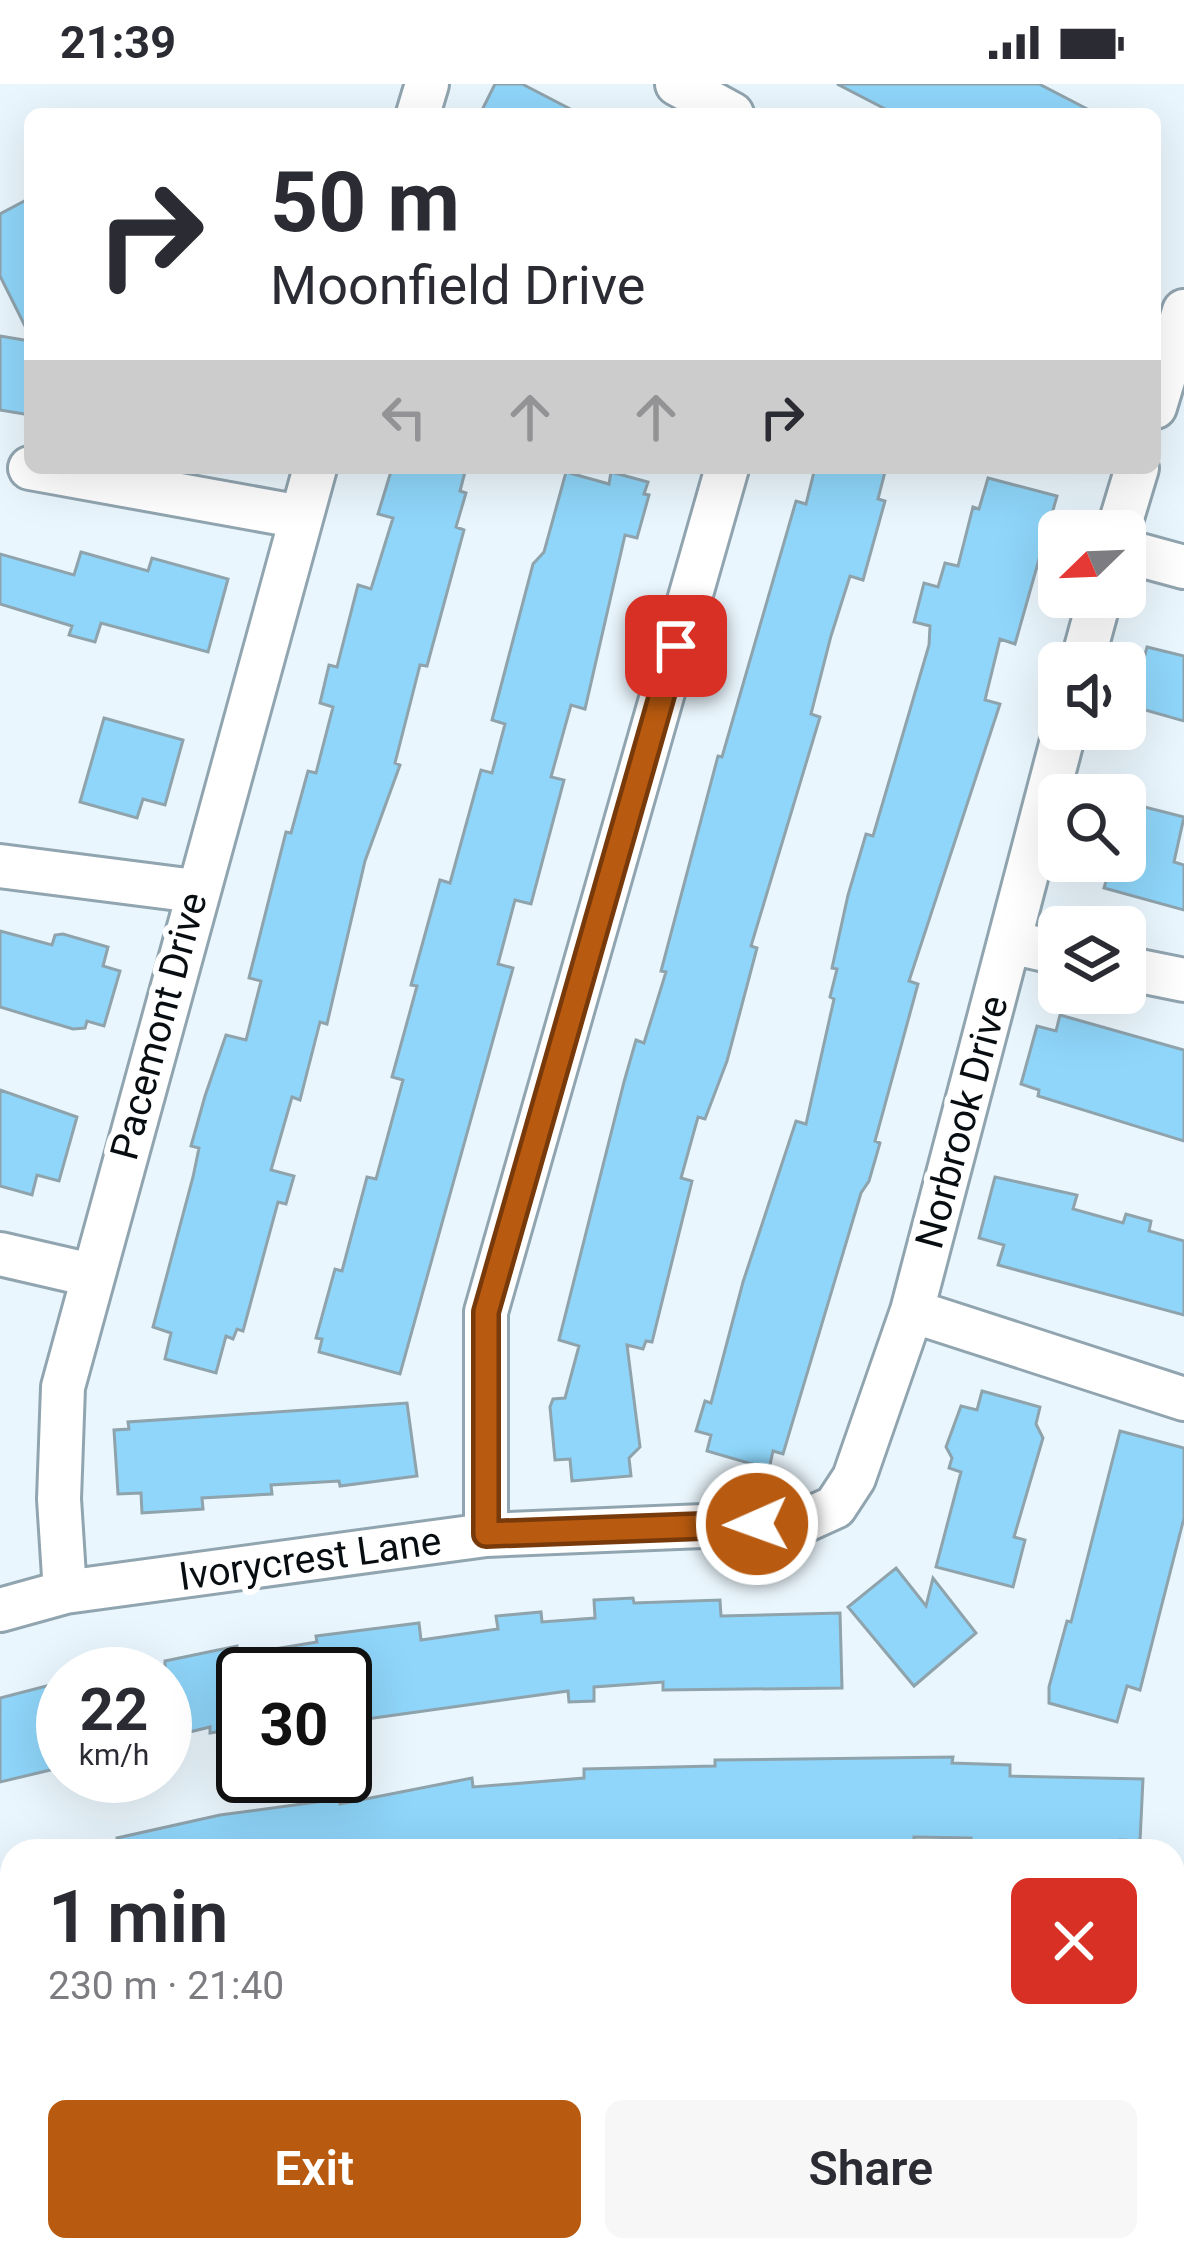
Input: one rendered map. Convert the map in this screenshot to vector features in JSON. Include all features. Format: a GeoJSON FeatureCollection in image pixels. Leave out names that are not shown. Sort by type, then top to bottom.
{"type":"FeatureCollection","features":[{"type":"Feature","properties":{"kind":"street"},"geometry":{"type":"LineString","coordinates":[[677,84],[721,108]]}},
{"type":"Feature","properties":{"kind":"street"},"geometry":{"type":"LineString","coordinates":[[1161,387],[1183,312]]}},
{"type":"Feature","properties":{"kind":"street"},"geometry":{"type":"LineString","coordinates":[[63,474],[301,517]]}},
{"type":"Feature","properties":{"kind":"street","name":"Pacemont Drive"},"geometry":{"type":"LineString","coordinates":[[65,1592],[59,1499],[63,1387],[195,891],[313,474]]}},
{"type":"Feature","properties":{"kind":"street"},"geometry":{"type":"LineString","coordinates":[[486,1534],[486,1312],[725,474]]}},
{"type":"Feature","properties":{"kind":"street"},"geometry":{"type":"LineString","coordinates":[[1124,510],[1135,474]]}},
{"type":"Feature","properties":{"kind":"street"},"geometry":{"type":"LineString","coordinates":[[1146,557],[1184,567]]}},
{"type":"Feature","properties":{"kind":"street","name":"Norbrook Drive"},"geometry":{"type":"LineString","coordinates":[[835,1507],[854,1478],[912,1311],[1059,750]]}},
{"type":"Feature","properties":{"kind":"street"},"geometry":{"type":"LineString","coordinates":[[0,866],[195,891]]}},
{"type":"Feature","properties":{"kind":"street"},"geometry":{"type":"LineString","coordinates":[[1009,942],[1038,948]]}},
{"type":"Feature","properties":{"kind":"street"},"geometry":{"type":"LineString","coordinates":[[1146,972],[1184,980]]}},
{"type":"Feature","properties":{"kind":"street"},"geometry":{"type":"LineString","coordinates":[[0,1254],[92,1275]]}},
{"type":"Feature","properties":{"kind":"street"},"geometry":{"type":"LineString","coordinates":[[912,1311],[1184,1399]]}},
{"type":"Feature","properties":{"kind":"street","name":"Ivorycrest Lane"},"geometry":{"type":"LineString","coordinates":[[0,1610],[65,1592],[486,1534],[802,1522],[835,1507]]}},
{"type":"Feature","properties":{"kind":"building"},"geometry":{"type":"Polygon","coordinates":[[[495,84],[522,84],[568,108],[483,108],[495,84]]]}},
{"type":"Feature","properties":{"kind":"building"},"geometry":{"type":"Polygon","coordinates":[[[837,84],[1039,84],[1085,108],[883,108],[837,84]]]}},
{"type":"Feature","properties":{"kind":"building"},"geometry":{"type":"Polygon","coordinates":[[[24,201],[24,324],[0,276],[0,214],[24,201]]]}},
{"type":"Feature","properties":{"kind":"building"},"geometry":{"type":"Polygon","coordinates":[[[0,336],[24,340],[24,414],[0,410],[0,336]]]}},
{"type":"Feature","properties":{"kind":"building"},"geometry":{"type":"Polygon","coordinates":[[[390,474],[464,474],[460,491],[466,493],[456,527],[464,530],[427,666],[420,665],[395,763],[400,765],[365,861],[327,1024],[320,1022],[300,1100],[292,1097],[271,1170],[294,1176],[286,1204],[278,1202],[243,1331],[237,1329],[233,1339],[226,1336],[216,1373],[165,1359],[171,1333],[153,1327],[193,1177],[199,1148],[191,1146],[205,1096],[226,1035],[246,1040],[261,981],[249,978],[286,832],[291,833],[308,771],[316,773],[333,707],[320,703],[329,665],[337,667],[358,585],[371,589],[393,518],[378,514],[390,474]]]}},
{"type":"Feature","properties":{"kind":"building"},"geometry":{"type":"Polygon","coordinates":[[[565,474],[609,484],[611,474],[648,482],[637,538],[625,535],[585,709],[571,705],[551,777],[564,780],[531,904],[515,900],[498,964],[513,968],[400,1374],[319,1352],[322,1339],[316,1338],[335,1269],[342,1271],[367,1177],[376,1179],[403,1080],[392,1077],[417,986],[411,985],[440,880],[450,883],[481,770],[492,773],[505,724],[492,720],[533,564],[544,552],[565,474]]]}},
{"type":"Feature","properties":{"kind":"building"},"geometry":{"type":"Polygon","coordinates":[[[814,474],[884,474],[878,499],[885,501],[863,580],[850,576],[831,636],[811,714],[820,717],[751,946],[757,948],[727,1061],[705,1119],[698,1117],[681,1178],[692,1181],[652,1342],[646,1341],[643,1349],[627,1345],[640,1447],[629,1458],[631,1476],[572,1481],[570,1459],[555,1460],[550,1407],[553,1399],[565,1398],[579,1346],[559,1340],[636,1040],[644,1043],[666,972],[661,971],[718,756],[722,757],[796,501],[806,504],[814,474]]]}},
{"type":"Feature","properties":{"kind":"building"},"geometry":{"type":"Polygon","coordinates":[[[988,478],[1057,496],[1053,510],[1038,510],[1038,563],[1015,644],[1000,639],[985,700],[1000,704],[909,981],[918,984],[875,1141],[880,1143],[783,1454],[773,1451],[769,1469],[707,1451],[711,1435],[696,1431],[705,1401],[711,1403],[743,1282],[796,1121],[806,1124],[834,999],[830,997],[837,969],[832,968],[848,895],[866,834],[873,836],[929,645],[930,626],[914,622],[924,583],[938,587],[945,563],[958,566],[973,507],[979,509],[988,478]]]}},
{"type":"Feature","properties":{"kind":"building"},"geometry":{"type":"Polygon","coordinates":[[[81,552],[148,571],[152,558],[228,579],[208,652],[101,623],[95,642],[69,635],[72,626],[0,604],[0,554],[74,575],[81,552]]]}},
{"type":"Feature","properties":{"kind":"building"},"geometry":{"type":"Polygon","coordinates":[[[1147,647],[1184,656],[1184,721],[1146,710],[1147,647]]]}},
{"type":"Feature","properties":{"kind":"building"},"geometry":{"type":"Polygon","coordinates":[[[104,718],[183,740],[165,805],[143,799],[137,818],[80,802],[104,718]]]}},
{"type":"Feature","properties":{"kind":"building"},"geometry":{"type":"Polygon","coordinates":[[[1146,807],[1184,817],[1174,862],[1184,865],[1184,910],[1104,888],[1106,882],[1146,882],[1146,807]]]}},
{"type":"Feature","properties":{"kind":"building"},"geometry":{"type":"Polygon","coordinates":[[[0,931],[52,945],[55,935],[63,934],[108,947],[103,966],[120,971],[104,1026],[87,1021],[85,1028],[73,1029],[0,1007],[0,931]]]}},
{"type":"Feature","properties":{"kind":"building"},"geometry":{"type":"Polygon","coordinates":[[[1060,1015],[1184,1050],[1184,1141],[1038,1096],[1039,1090],[1021,1084],[1037,1026],[1056,1031],[1060,1015]]]}},
{"type":"Feature","properties":{"kind":"building"},"geometry":{"type":"Polygon","coordinates":[[[0,1090],[77,1117],[59,1181],[37,1175],[32,1195],[0,1186],[0,1090]]]}},
{"type":"Feature","properties":{"kind":"building"},"geometry":{"type":"Polygon","coordinates":[[[995,1177],[1077,1195],[1073,1209],[1123,1223],[1126,1214],[1151,1221],[1149,1231],[1184,1241],[1184,1315],[998,1265],[1004,1245],[979,1238],[995,1177]]]}},
{"type":"Feature","properties":{"kind":"building"},"geometry":{"type":"Polygon","coordinates":[[[982,1391],[1040,1407],[1036,1424],[1043,1438],[1014,1537],[1025,1540],[1013,1587],[936,1567],[961,1472],[949,1468],[952,1458],[946,1447],[961,1406],[977,1410],[982,1391]]]}},
{"type":"Feature","properties":{"kind":"building"},"geometry":{"type":"Polygon","coordinates":[[[407,1403],[417,1476],[340,1486],[339,1481],[271,1485],[272,1494],[202,1498],[203,1509],[142,1513],[141,1493],[118,1494],[114,1430],[129,1429],[128,1422],[407,1403]]]}},
{"type":"Feature","properties":{"kind":"building"},"geometry":{"type":"Polygon","coordinates":[[[1120,1431],[1184,1448],[1184,1518],[1140,1690],[1127,1686],[1117,1722],[1049,1703],[1049,1687],[1067,1621],[1071,1622],[1120,1431]]]}},
{"type":"Feature","properties":{"kind":"building"},"geometry":{"type":"Polygon","coordinates":[[[896,1568],[926,1606],[933,1578],[976,1633],[914,1686],[848,1607],[896,1568]]]}},
{"type":"Feature","properties":{"kind":"building"},"geometry":{"type":"Polygon","coordinates":[[[594,1600],[720,1600],[721,1616],[840,1613],[842,1688],[663,1690],[663,1682],[594,1687],[594,1701],[569,1702],[568,1691],[372,1718],[372,1647],[287,1647],[317,1642],[316,1636],[419,1623],[421,1640],[498,1629],[496,1616],[541,1612],[542,1622],[595,1618],[594,1600]]]}},
{"type":"Feature","properties":{"kind":"building"},"geometry":{"type":"Polygon","coordinates":[[[216,1650],[216,1732],[210,1733],[210,1727],[192,1731],[192,1655],[216,1650]]]}},
{"type":"Feature","properties":{"kind":"building"},"geometry":{"type":"Polygon","coordinates":[[[36,1689],[36,1773],[0,1782],[0,1698],[36,1689]]]}},
{"type":"Feature","properties":{"kind":"building"},"geometry":{"type":"Polygon","coordinates":[[[953,1757],[952,1763],[1010,1765],[1010,1776],[1143,1779],[1140,1839],[117,1839],[220,1815],[309,1803],[372,1803],[372,1798],[472,1778],[473,1787],[584,1778],[584,1769],[715,1766],[715,1760],[953,1757]]]}},
{"type":"Feature","properties":{"kind":"route"},"geometry":{"type":"LineString","coordinates":[[676,646],[486,1312],[486,1534],[757,1524]]}}]}
